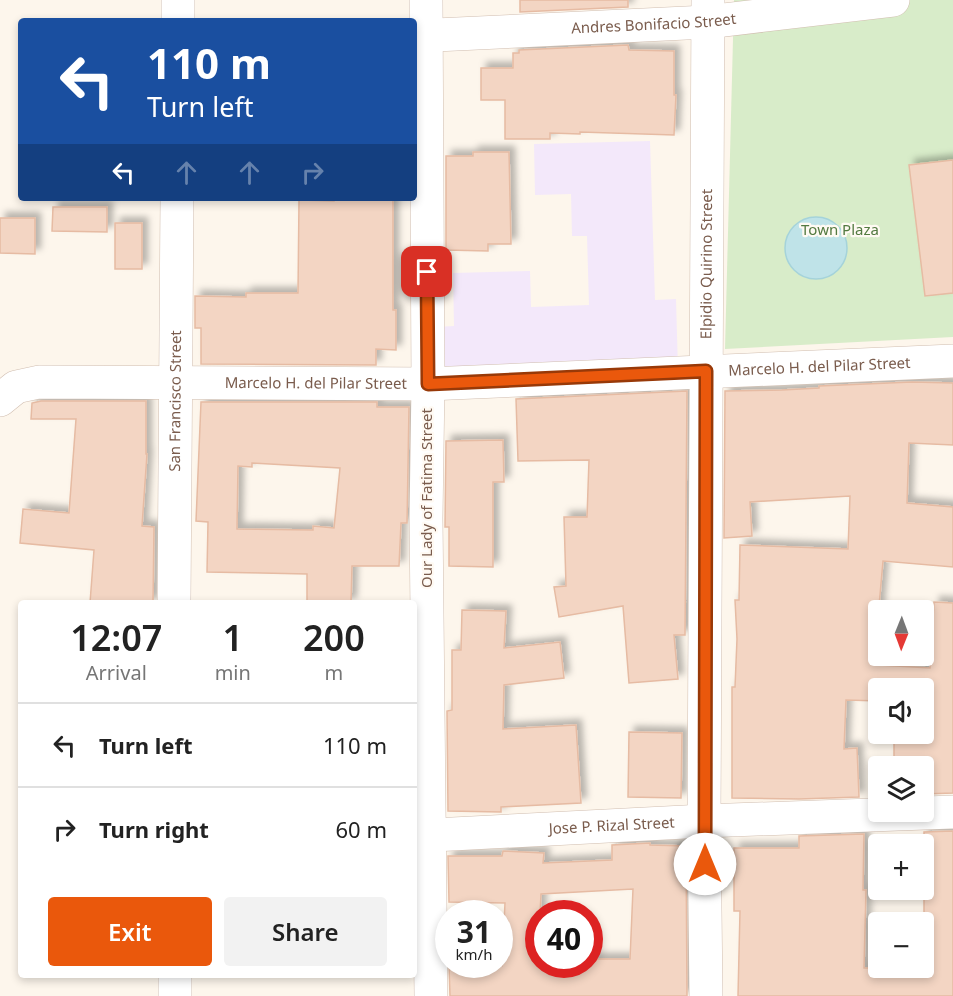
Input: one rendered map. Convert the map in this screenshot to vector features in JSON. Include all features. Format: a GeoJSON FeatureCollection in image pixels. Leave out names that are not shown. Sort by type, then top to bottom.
{"type":"FeatureCollection","features":[{"type":"Feature","properties":{"kind":"street"},"geometry":{"type":"LineString","coordinates":[[178,0],[178,18]]}},
{"type":"Feature","properties":{"kind":"street","name":"Our Lady of Fatima Street"},"geometry":{"type":"LineString","coordinates":[[426,0],[420,36],[428,384],[421,835],[431,996]]}},
{"type":"Feature","properties":{"kind":"street","name":"Andres Bonifacio Street"},"geometry":{"type":"LineString","coordinates":[[420,36],[708,11],[893,0]]}},
{"type":"Feature","properties":{"kind":"street","name":"Elpidio Quirino Street"},"geometry":{"type":"LineString","coordinates":[[706,996],[704,820],[708,11]]}},
{"type":"Feature","properties":{"kind":"street","name":"San Francisco Street"},"geometry":{"type":"LineString","coordinates":[[174,600],[177,201]]}},
{"type":"Feature","properties":{"kind":"street","name":"Marcelo H. del Pilar Street"},"geometry":{"type":"LineString","coordinates":[[0,400],[16,387],[39,382],[428,384],[953,361]]}},
{"type":"Feature","properties":{"kind":"street","name":"Jose P. Rizal Street"},"geometry":{"type":"LineString","coordinates":[[421,835],[704,820],[953,812]]}},
{"type":"Feature","properties":{"kind":"street"},"geometry":{"type":"LineString","coordinates":[[175,978],[175,996]]}},
{"type":"Feature","properties":{"kind":"shaded area"},"geometry":{"type":"Polygon","coordinates":[[[650,141],[655,300],[676,299],[678,370],[437,377],[436,327],[454,326],[453,273],[530,271],[531,307],[589,305],[587,236],[572,236],[571,194],[535,195],[534,144],[650,141]]]}},
{"type":"Feature","properties":{"kind":"green space","name":"Town Plaza"},"geometry":{"type":"Polygon","coordinates":[[[734,0],[953,0],[953,337],[725,349],[734,0]]]}},
{"type":"Feature","properties":{"kind":"water"},"geometry":{"type":"Polygon","coordinates":[[[810,217],[822,217],[838,226],[845,236],[847,248],[845,260],[838,270],[822,279],[810,279],[799,274],[790,265],[785,254],[785,242],[790,231],[799,222],[810,217]]]}},
{"type":"Feature","properties":{"kind":"building"},"geometry":{"type":"Polygon","coordinates":[[[520,0],[628,0],[628,7],[520,12],[520,0]]]}},
{"type":"Feature","properties":{"kind":"building"},"geometry":{"type":"Polygon","coordinates":[[[628,45],[629,50],[674,51],[674,95],[676,95],[674,135],[580,132],[580,134],[550,133],[550,139],[505,139],[505,100],[481,100],[481,68],[513,68],[513,53],[519,53],[519,50],[628,45]]]}},
{"type":"Feature","properties":{"kind":"building"},"geometry":{"type":"Polygon","coordinates":[[[473,152],[509,152],[511,244],[488,244],[488,251],[446,250],[446,156],[473,156],[473,152]]]}},
{"type":"Feature","properties":{"kind":"building"},"geometry":{"type":"Polygon","coordinates":[[[953,160],[953,293],[925,296],[909,165],[953,160]]]}},
{"type":"Feature","properties":{"kind":"building"},"geometry":{"type":"Polygon","coordinates":[[[299,201],[393,201],[393,310],[396,310],[396,350],[376,349],[376,365],[201,364],[201,328],[195,328],[195,296],[246,297],[246,293],[298,293],[299,201]]]}},
{"type":"Feature","properties":{"kind":"building"},"geometry":{"type":"Polygon","coordinates":[[[53,207],[107,207],[107,232],[52,231],[53,207]]]}},
{"type":"Feature","properties":{"kind":"building"},"geometry":{"type":"Polygon","coordinates":[[[0,218],[35,218],[35,254],[0,253],[0,218]]]}},
{"type":"Feature","properties":{"kind":"building"},"geometry":{"type":"Polygon","coordinates":[[[115,223],[142,223],[142,269],[115,269],[115,223]]]}},
{"type":"Feature","properties":{"kind":"building"},"geometry":{"type":"Polygon","coordinates":[[[912,382],[953,383],[953,445],[909,443],[907,503],[953,507],[953,567],[883,561],[880,600],[868,600],[868,666],[930,668],[934,666],[934,602],[953,603],[953,793],[934,794],[934,756],[894,756],[894,744],[934,744],[934,678],[868,678],[868,701],[846,700],[844,749],[857,748],[859,797],[732,798],[732,687],[735,687],[737,639],[735,600],[739,600],[740,545],[848,549],[850,496],[750,502],[752,536],[724,538],[725,391],[782,390],[819,388],[819,386],[912,382]]]}},
{"type":"Feature","properties":{"kind":"building"},"geometry":{"type":"Polygon","coordinates":[[[687,391],[685,635],[674,635],[678,679],[629,683],[623,606],[559,617],[554,587],[566,586],[564,517],[587,517],[589,460],[518,461],[516,399],[687,391]]]}},
{"type":"Feature","properties":{"kind":"building"},"geometry":{"type":"Polygon","coordinates":[[[41,401],[146,401],[147,454],[142,526],[154,527],[153,600],[90,600],[94,550],[20,543],[23,509],[69,513],[76,419],[31,419],[32,403],[41,401]]]}},
{"type":"Feature","properties":{"kind":"building"},"geometry":{"type":"Polygon","coordinates":[[[201,402],[377,402],[377,407],[409,407],[407,523],[401,523],[399,566],[352,566],[351,600],[307,600],[307,574],[207,572],[208,522],[196,521],[201,402]],[[252,463],[252,467],[238,466],[237,529],[313,530],[313,526],[334,528],[340,468],[252,463]]]}},
{"type":"Feature","properties":{"kind":"building"},"geometry":{"type":"Polygon","coordinates":[[[503,440],[504,482],[493,482],[493,567],[449,566],[449,527],[445,527],[446,441],[503,440]]]}},
{"type":"Feature","properties":{"kind":"building"},"geometry":{"type":"Polygon","coordinates":[[[462,610],[506,611],[504,648],[560,642],[564,678],[504,685],[503,729],[576,725],[581,803],[501,807],[501,812],[448,811],[447,711],[452,710],[452,650],[461,650],[462,610]]]}},
{"type":"Feature","properties":{"kind":"building"},"geometry":{"type":"Polygon","coordinates":[[[629,732],[682,733],[681,798],[628,797],[629,732]]]}},
{"type":"Feature","properties":{"kind":"building"},"geometry":{"type":"Polygon","coordinates":[[[953,831],[953,996],[738,996],[740,911],[734,911],[734,848],[799,848],[799,836],[864,834],[863,890],[866,890],[864,968],[868,968],[868,978],[934,978],[934,912],[924,912],[924,900],[934,900],[934,834],[924,834],[924,832],[953,831]]]}},
{"type":"Feature","properties":{"kind":"building"},"geometry":{"type":"Polygon","coordinates":[[[650,843],[650,845],[686,846],[687,996],[450,996],[449,978],[513,978],[513,900],[449,900],[448,856],[502,856],[503,851],[544,853],[543,863],[612,860],[612,845],[650,843]]]}},
{"type":"Feature","properties":{"kind":"route"},"geometry":{"type":"LineString","coordinates":[[427,272],[428,384],[706,371],[705,864]]}}]}
